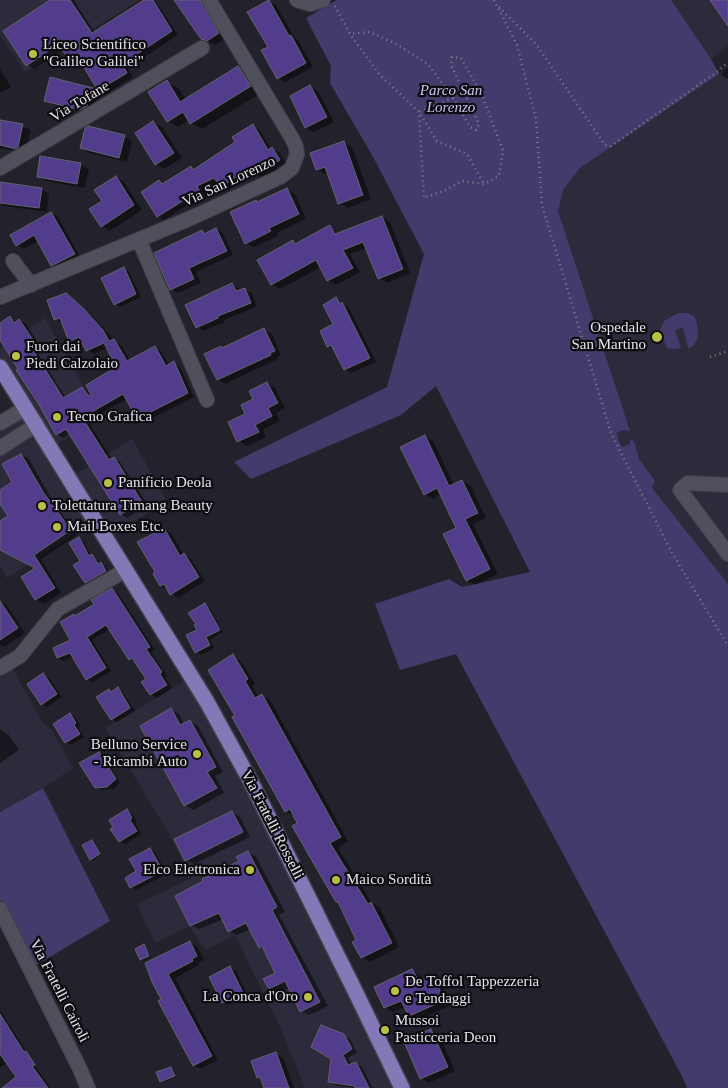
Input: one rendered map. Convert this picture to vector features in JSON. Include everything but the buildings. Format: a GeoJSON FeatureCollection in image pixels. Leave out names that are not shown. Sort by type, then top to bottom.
{"type":"FeatureCollection","features":[{"type":"Feature","properties":{"kind":"main road","name":"Via Fratelli Rosselli"},"geometry":{"type":"LineString","coordinates":[[0,367],[207,702],[251,782],[402,1088]]}},
{"type":"Feature","properties":{"kind":"street","name":"Via San Lorenzo"},"geometry":{"type":"LineString","coordinates":[[0,297],[139,240],[280,177],[292,168],[297,154],[293,140],[209,0]]}},
{"type":"Feature","properties":{"kind":"street"},"geometry":{"type":"LineString","coordinates":[[297,0],[310,4],[328,1]]}},
{"type":"Feature","properties":{"kind":"street","name":"Via Tofane"},"geometry":{"type":"LineString","coordinates":[[0,168],[202,48]]}},
{"type":"Feature","properties":{"kind":"street"},"geometry":{"type":"LineString","coordinates":[[139,240],[208,400]]}},
{"type":"Feature","properties":{"kind":"street"},"geometry":{"type":"LineString","coordinates":[[13,261],[31,285]]}},
{"type":"Feature","properties":{"kind":"street"},"geometry":{"type":"LineString","coordinates":[[0,423],[26,408]]}},
{"type":"Feature","properties":{"kind":"street"},"geometry":{"type":"LineString","coordinates":[[0,448],[36,424]]}},
{"type":"Feature","properties":{"kind":"street"},"geometry":{"type":"LineString","coordinates":[[728,485],[688,483],[680,490],[728,554]]}},
{"type":"Feature","properties":{"kind":"street"},"geometry":{"type":"LineString","coordinates":[[0,668],[20,656],[58,609],[126,570]]}},
{"type":"Feature","properties":{"kind":"street","name":"Via Fratelli Cairoli"},"geometry":{"type":"LineString","coordinates":[[0,910],[88,1088]]}},
{"type":"Feature","properties":{"kind":"path"},"geometry":{"type":"LineString","coordinates":[[494,0],[517,45],[536,119],[542,205],[611,433],[671,551],[728,646]]}},
{"type":"Feature","properties":{"kind":"path"},"geometry":{"type":"LineString","coordinates":[[328,1],[379,74],[420,112],[437,141],[467,154],[484,184]]}},
{"type":"Feature","properties":{"kind":"path"},"geometry":{"type":"LineString","coordinates":[[496,4],[536,44],[606,145],[611,146],[717,72],[728,62]]}},
{"type":"Feature","properties":{"kind":"path"},"geometry":{"type":"LineString","coordinates":[[350,34],[370,32],[396,44],[428,64],[453,98],[470,127],[476,130],[479,124],[451,65],[452,57],[461,58],[482,95],[503,151],[499,176],[484,184],[462,181],[444,191],[424,198],[420,112]]}},
{"type":"Feature","properties":{"kind":"path"},"geometry":{"type":"LineString","coordinates":[[420,112],[453,98]]}},
{"type":"Feature","properties":{"kind":"path"},"geometry":{"type":"LineString","coordinates":[[710,357],[728,351]]}},
{"type":"Feature","properties":{"kind":"shaded area","name":"Liceo Scientifico \"Galileo Galilei\""},"geometry":{"type":"Polygon","coordinates":[[[0,0],[139,0],[25,72],[0,35],[0,0]]]}},
{"type":"Feature","properties":{"kind":"shaded area"},"geometry":{"type":"Polygon","coordinates":[[[671,0],[728,0],[728,45],[711,59],[671,0]]]}},
{"type":"Feature","properties":{"kind":"shaded area","name":"Ospedale San Martino"},"geometry":{"type":"Polygon","coordinates":[[[728,65],[728,640],[615,433],[550,215],[563,190],[580,168],[719,74],[728,65]]]}},
{"type":"Feature","properties":{"kind":"shaded area"},"geometry":{"type":"Polygon","coordinates":[[[45,318],[101,417],[54,446],[73,476],[132,439],[167,501],[110,537],[98,519],[7,578],[0,566],[0,431],[31,410],[0,360],[0,348],[45,318]]]}},
{"type":"Feature","properties":{"kind":"shaded area"},"geometry":{"type":"Polygon","coordinates":[[[12,668],[43,723],[51,729],[73,768],[43,788],[0,812],[0,674],[12,668]]]}},
{"type":"Feature","properties":{"kind":"shaded area"},"geometry":{"type":"Polygon","coordinates":[[[190,678],[405,1088],[305,1088],[281,1029],[235,935],[206,950],[189,926],[155,943],[137,904],[192,878],[168,832],[105,728],[190,678]]]}},
{"type":"Feature","properties":{"kind":"green space","name":"Parco San Lorenzo"},"geometry":{"type":"Polygon","coordinates":[[[337,0],[671,0],[719,74],[580,168],[563,190],[558,211],[630,431],[624,430],[616,433],[622,447],[630,444],[630,440],[634,441],[639,459],[655,481],[652,488],[728,584],[728,1088],[687,1088],[456,654],[400,670],[375,604],[449,579],[462,587],[530,572],[436,386],[401,415],[251,479],[234,462],[387,387],[424,254],[372,155],[330,83],[331,66],[306,18],[337,0]]]}},
{"type":"Feature","properties":{"kind":"green space"},"geometry":{"type":"Polygon","coordinates":[[[678,313],[687,313],[694,316],[697,323],[698,338],[693,346],[688,348],[683,328],[675,330],[681,348],[667,348],[660,330],[664,321],[678,313]]]}},
{"type":"Feature","properties":{"kind":"green space"},"geometry":{"type":"Polygon","coordinates":[[[43,788],[110,921],[33,967],[0,899],[0,812],[43,788]]]}},
{"type":"Feature","properties":{"kind":"place","name":"Liceo Scientifico \"Galileo Galilei\""},"geometry":{"type":"Point","coordinates":[33,54]}},
{"type":"Feature","properties":{"kind":"place","name":"Ospedale San Martino"},"geometry":{"type":"Point","coordinates":[657,337]}},
{"type":"Feature","properties":{"kind":"place","name":"Fuori dai Piedi Calzolaio"},"geometry":{"type":"Point","coordinates":[16,356]}},
{"type":"Feature","properties":{"kind":"place","name":"Tecno Grafica"},"geometry":{"type":"Point","coordinates":[57,417]}},
{"type":"Feature","properties":{"kind":"place","name":"Panificio Deola"},"geometry":{"type":"Point","coordinates":[108,483]}},
{"type":"Feature","properties":{"kind":"place","name":"Tolettatura Timang Beauty"},"geometry":{"type":"Point","coordinates":[42,506]}},
{"type":"Feature","properties":{"kind":"place","name":"Mail Boxes Etc."},"geometry":{"type":"Point","coordinates":[57,527]}},
{"type":"Feature","properties":{"kind":"place","name":"Belluno Service - Ricambi Auto"},"geometry":{"type":"Point","coordinates":[197,754]}},
{"type":"Feature","properties":{"kind":"place","name":"Elco Elettronica"},"geometry":{"type":"Point","coordinates":[250,870]}},
{"type":"Feature","properties":{"kind":"place","name":"Maico Sordità"},"geometry":{"type":"Point","coordinates":[336,880]}},
{"type":"Feature","properties":{"kind":"place","name":"De Toffol Tappezzeria e Tendaggi"},"geometry":{"type":"Point","coordinates":[395,991]}},
{"type":"Feature","properties":{"kind":"place","name":"La Conca d'Oro"},"geometry":{"type":"Point","coordinates":[308,997]}},
{"type":"Feature","properties":{"kind":"place","name":"Mussoi Pasticceria Deon"},"geometry":{"type":"Point","coordinates":[385,1030]}}]}
